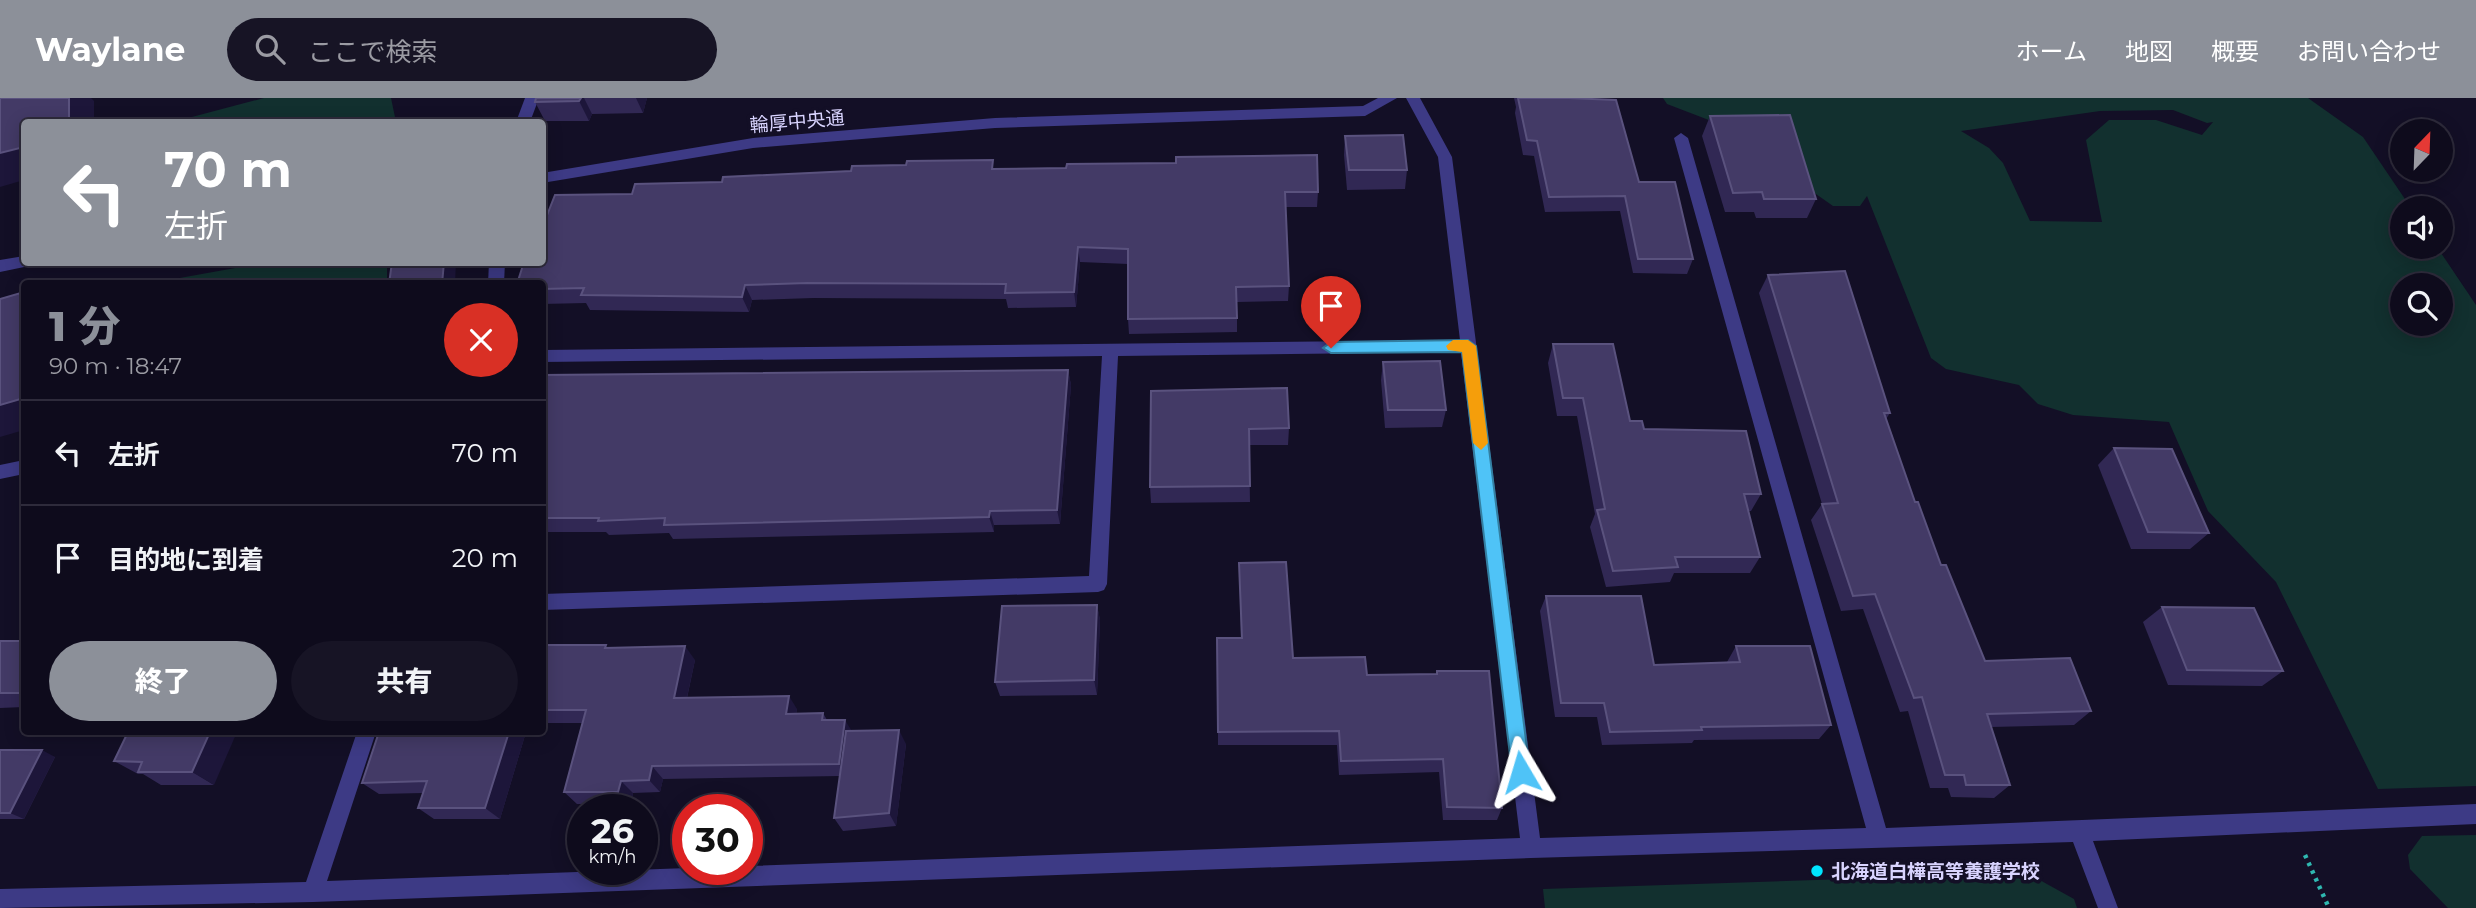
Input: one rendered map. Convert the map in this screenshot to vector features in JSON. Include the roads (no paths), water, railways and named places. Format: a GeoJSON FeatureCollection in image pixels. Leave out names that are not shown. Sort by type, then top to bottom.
{"type":"FeatureCollection","features":[{"type":"Feature","properties":{"kind":"street"},"geometry":{"type":"LineString","coordinates":[[524,119],[532,98]]}},
{"type":"Feature","properties":{"kind":"street","name":"輪厚中央通"},"geometry":{"type":"LineString","coordinates":[[546,177],[753,144],[995,123],[1365,111],[1390,98]]}},
{"type":"Feature","properties":{"kind":"street"},"geometry":{"type":"LineString","coordinates":[[1413,98],[1445,157],[1531,848]]}},
{"type":"Feature","properties":{"kind":"street"},"geometry":{"type":"LineString","coordinates":[[1682,138],[1879,838]]}},
{"type":"Feature","properties":{"kind":"street"},"geometry":{"type":"LineString","coordinates":[[0,266],[21,262]]}},
{"type":"Feature","properties":{"kind":"street"},"geometry":{"type":"LineString","coordinates":[[546,356],[1468,346]]}},
{"type":"Feature","properties":{"kind":"street"},"geometry":{"type":"LineString","coordinates":[[546,602],[1098,584],[1110,350]]}},
{"type":"Feature","properties":{"kind":"street"},"geometry":{"type":"LineString","coordinates":[[0,472],[21,468]]}},
{"type":"Feature","properties":{"kind":"street"},"geometry":{"type":"LineString","coordinates":[[313,892],[365,735]]}},
{"type":"Feature","properties":{"kind":"street"},"geometry":{"type":"LineString","coordinates":[[0,899],[313,892],[1531,848],[2079,832],[2476,814]]}},
{"type":"Feature","properties":{"kind":"street"},"geometry":{"type":"LineString","coordinates":[[2079,832],[2108,908]]}},
{"type":"Feature","properties":{"kind":"place","name":"北海道白樺高等養護学校"},"geometry":{"type":"Point","coordinates":[1817,871]}}]}
